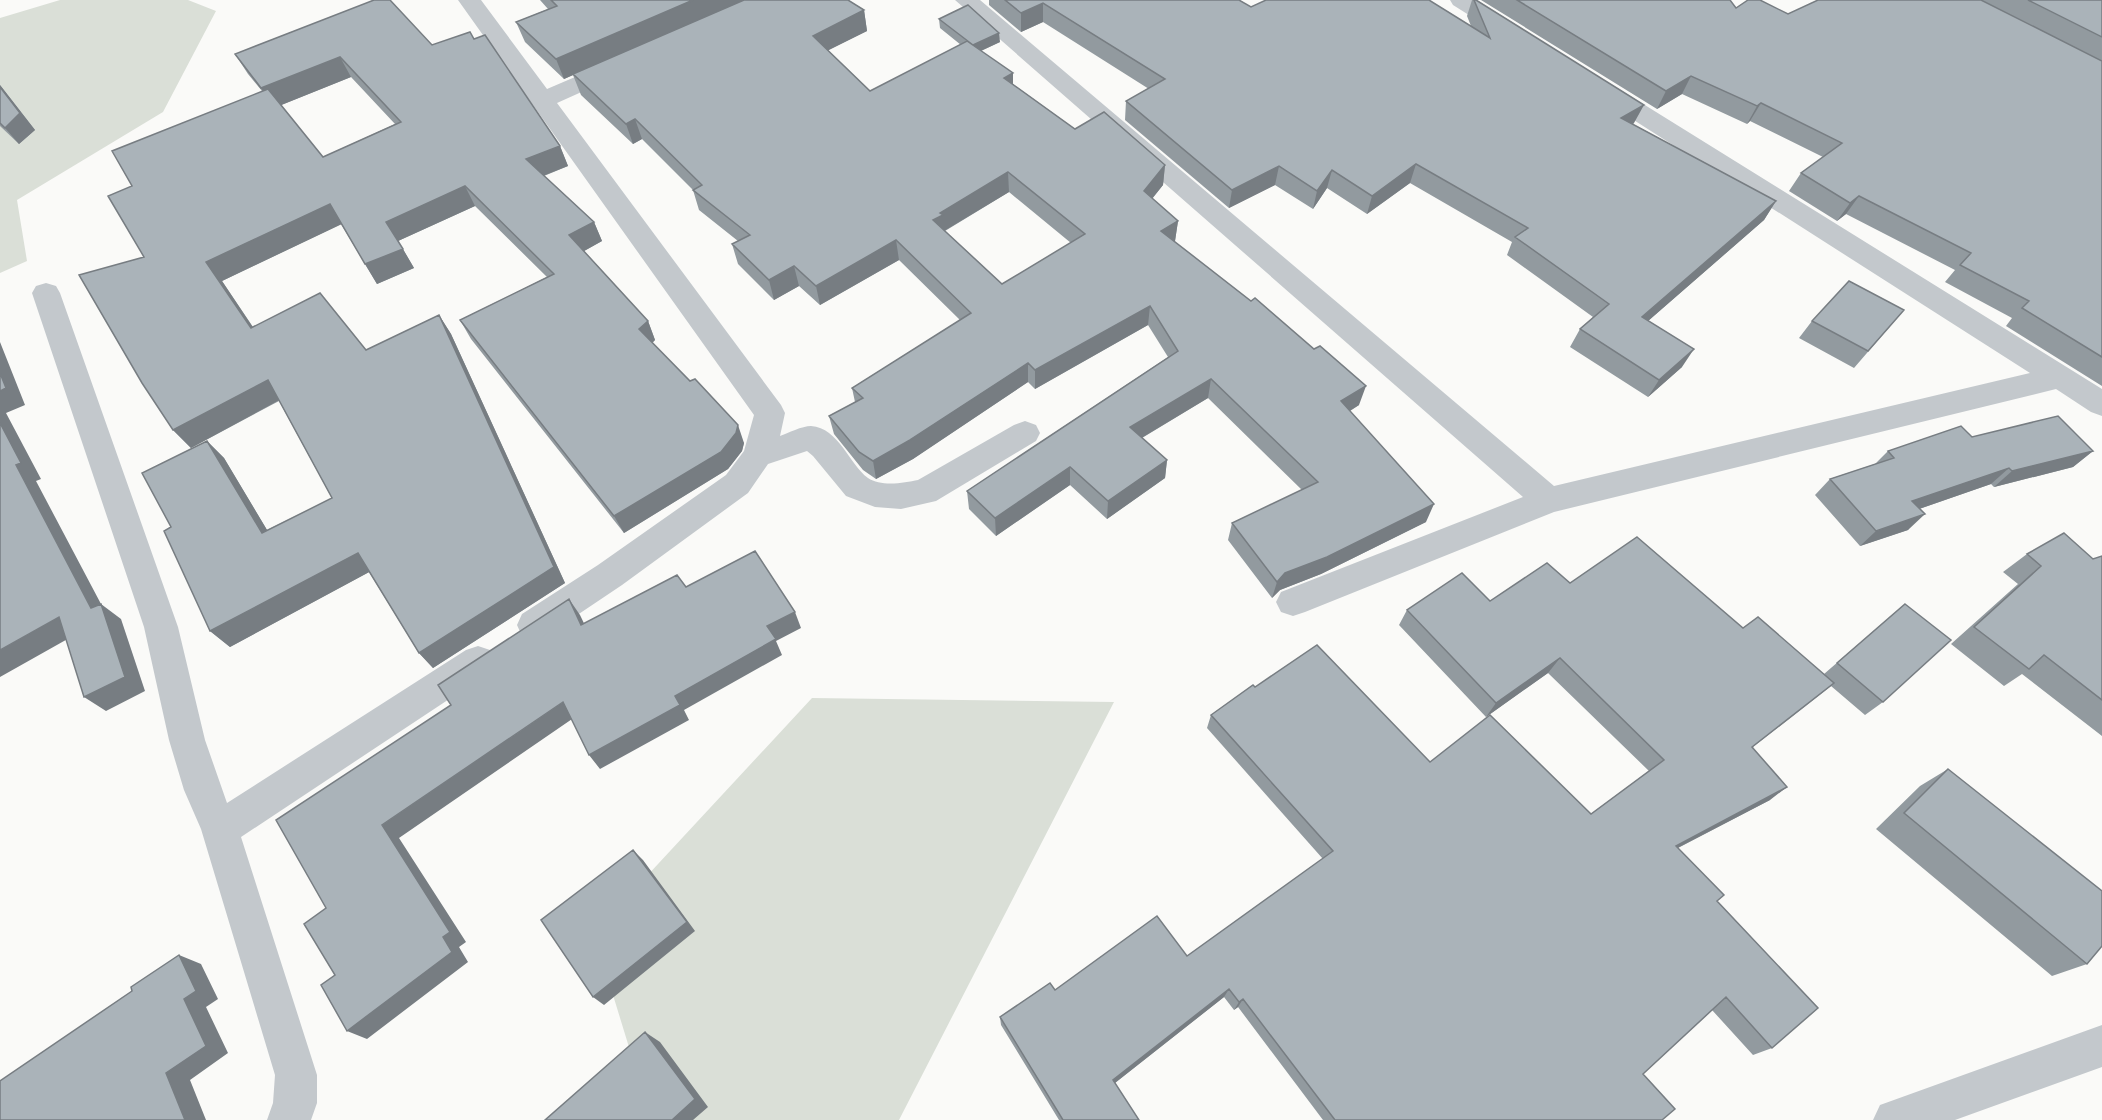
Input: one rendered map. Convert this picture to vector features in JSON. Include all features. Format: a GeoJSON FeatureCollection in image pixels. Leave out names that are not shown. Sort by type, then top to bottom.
{"type":"FeatureCollection","features":[{"type":"Feature","properties":{"kind":"street"},"geometry":{"type":"LineString","coordinates":[[220,829],[610,575],[737,484],[750,470],[759,455],[770,413],[469,0]]}},
{"type":"Feature","properties":{"kind":"street"},"geometry":{"type":"LineString","coordinates":[[966,0],[1549,500]]}},
{"type":"Feature","properties":{"kind":"street"},"geometry":{"type":"LineString","coordinates":[[1461,0],[1523,39]]}},
{"type":"Feature","properties":{"kind":"street"},"geometry":{"type":"LineString","coordinates":[[543,100],[640,57]]}},
{"type":"Feature","properties":{"kind":"street"},"geometry":{"type":"LineString","coordinates":[[1584,77],[2102,404]]}},
{"type":"Feature","properties":{"kind":"street"},"geometry":{"type":"LineString","coordinates":[[46,293],[161,627],[187,740],[203,790],[220,829],[296,1075],[296,1103],[289,1120]]}},
{"type":"Feature","properties":{"kind":"street"},"geometry":{"type":"LineString","coordinates":[[1293,602],[1549,500],[2061,377]]}},
{"type":"Feature","properties":{"kind":"street"},"geometry":{"type":"LineString","coordinates":[[759,455],[810,438],[824,447],[857,487],[875,494],[901,496],[925,492],[1025,433]]}},
{"type":"Feature","properties":{"kind":"street"},"geometry":{"type":"LineString","coordinates":[[1895,1120],[2102,1046]]}},
{"type":"Feature","properties":{"kind":"shaded area"},"geometry":{"type":"Polygon","coordinates":[[[60,0],[188,0],[216,11],[163,112],[17,200],[27,261],[0,273],[0,18],[60,0]]]}},
{"type":"Feature","properties":{"kind":"shaded area"},"geometry":{"type":"Polygon","coordinates":[[[812,698],[1114,702],[899,1120],[562,1120],[632,1057],[594,933],[812,698]]]}},
{"type":"Feature","properties":{"kind":"building"},"geometry":{"type":"Polygon","coordinates":[[[374,0],[390,0],[432,45],[470,32],[474,39],[485,35],[560,146],[526,159],[594,222],[569,235],[648,321],[639,329],[690,381],[695,379],[738,425],[736,433],[721,452],[614,516],[460,320],[554,274],[465,186],[386,222],[403,249],[365,264],[330,204],[206,262],[251,328],[320,293],[366,350],[439,315],[554,567],[419,653],[358,553],[210,631],[164,531],[171,527],[142,473],[207,441],[262,533],[332,498],[268,380],[173,430],[142,383],[79,275],[144,257],[108,196],[132,186],[112,151],[268,89],[323,157],[401,122],[340,57],[261,88],[235,54],[374,0]]]}},
{"type":"Feature","properties":{"kind":"building"},"geometry":{"type":"Polygon","coordinates":[[[551,0],[693,0],[556,59],[516,22],[557,6],[551,0]]]}},
{"type":"Feature","properties":{"kind":"building"},"geometry":{"type":"Polygon","coordinates":[[[744,0],[848,0],[864,10],[813,36],[870,91],[967,41],[1013,73],[1004,78],[1075,129],[1104,112],[1165,165],[1144,191],[1178,221],[1161,231],[1251,301],[1255,298],[1314,349],[1320,346],[1366,386],[1341,401],[1434,504],[1327,557],[1285,573],[1277,582],[1232,523],[1318,482],[1211,379],[1130,427],[1167,460],[1108,501],[1070,467],[995,518],[967,491],[1178,351],[1150,306],[1035,370],[1028,363],[910,440],[873,461],[859,452],[829,416],[863,398],[852,388],[971,313],[896,240],[816,286],[794,266],[769,280],[732,244],[750,235],[693,190],[702,185],[635,119],[626,124],[573,74],[744,0]],[[1008,172],[940,213],[943,215],[933,220],[1002,284],[1085,234],[1008,172]]]}},
{"type":"Feature","properties":{"kind":"building"},"geometry":{"type":"Polygon","coordinates":[[[1005,0],[1239,0],[1251,7],[1266,0],[1429,0],[1490,38],[1474,0],[1476,0],[1644,105],[1621,118],[1776,201],[1642,317],[1694,349],[1659,380],[1580,329],[1609,304],[1515,237],[1528,228],[1416,164],[1372,196],[1332,170],[1317,191],[1279,166],[1232,190],[1126,101],[1165,79],[1043,3],[1021,13],[1005,0]]]}},
{"type":"Feature","properties":{"kind":"building"},"geometry":{"type":"Polygon","coordinates":[[[1517,0],[1730,0],[1736,8],[1748,0],[1760,0],[1788,14],[1818,0],[1981,0],[2102,61],[2102,357],[2022,308],[2029,301],[1960,265],[1971,253],[1859,196],[1850,203],[1801,173],[1842,143],[1761,103],[1757,106],[1691,76],[1666,91],[1517,0]]]}},
{"type":"Feature","properties":{"kind":"building"},"geometry":{"type":"Polygon","coordinates":[[[2028,0],[2102,0],[2102,37],[2028,0]]]}},
{"type":"Feature","properties":{"kind":"building"},"geometry":{"type":"Polygon","coordinates":[[[968,5],[999,33],[973,45],[939,19],[968,5]]]}},
{"type":"Feature","properties":{"kind":"building"},"geometry":{"type":"Polygon","coordinates":[[[0,87],[20,113],[5,128],[0,123],[0,87]]]}},
{"type":"Feature","properties":{"kind":"building"},"geometry":{"type":"Polygon","coordinates":[[[1849,281],[1904,310],[1868,351],[1812,321],[1849,281]]]}},
{"type":"Feature","properties":{"kind":"building"},"geometry":{"type":"Polygon","coordinates":[[[0,373],[6,388],[0,391],[0,373]]]}},
{"type":"Feature","properties":{"kind":"building"},"geometry":{"type":"Polygon","coordinates":[[[2058,416],[2093,451],[2012,471],[2009,468],[1912,501],[1925,514],[1876,531],[1830,479],[1894,458],[1888,451],[1961,426],[1972,437],[2058,416]]]}},
{"type":"Feature","properties":{"kind":"building"},"geometry":{"type":"Polygon","coordinates":[[[0,423],[21,463],[16,465],[91,608],[101,604],[125,677],[84,697],[59,617],[0,650],[0,423]]]}},
{"type":"Feature","properties":{"kind":"building"},"geometry":{"type":"Polygon","coordinates":[[[2064,533],[2093,559],[2102,556],[2102,700],[2044,655],[2029,669],[1974,627],[2041,566],[2027,554],[2064,533]]]}},
{"type":"Feature","properties":{"kind":"building"},"geometry":{"type":"Polygon","coordinates":[[[1637,537],[1743,628],[1758,617],[1834,683],[1752,747],[1787,787],[1676,846],[1724,895],[1717,901],[1818,1008],[1772,1048],[1726,997],[1643,1074],[1675,1109],[1662,1120],[1335,1120],[1243,999],[1239,1002],[1229,989],[1113,1080],[1139,1120],[1063,1120],[1000,1017],[1050,983],[1055,990],[1157,916],[1187,956],[1333,851],[1211,715],[1253,685],[1255,687],[1317,645],[1430,762],[1490,715],[1591,814],[1664,760],[1560,658],[1496,703],[1407,610],[1462,573],[1490,601],[1547,563],[1570,583],[1637,537]]]}},
{"type":"Feature","properties":{"kind":"building"},"geometry":{"type":"Polygon","coordinates":[[[755,551],[795,612],[767,626],[776,639],[675,696],[680,705],[589,755],[563,702],[382,825],[450,932],[443,937],[452,952],[347,1031],[321,985],[335,975],[304,924],[326,908],[276,820],[451,705],[438,685],[569,599],[581,625],[677,575],[686,587],[755,551]]]}},
{"type":"Feature","properties":{"kind":"building"},"geometry":{"type":"Polygon","coordinates":[[[1905,604],[1951,640],[1883,702],[1837,663],[1905,604]]]}},
{"type":"Feature","properties":{"kind":"building"},"geometry":{"type":"Polygon","coordinates":[[[1948,769],[2102,891],[2102,946],[2087,964],[1904,813],[1948,769]]]}},
{"type":"Feature","properties":{"kind":"building"},"geometry":{"type":"Polygon","coordinates":[[[633,850],[687,922],[593,997],[541,920],[633,850]]]}},
{"type":"Feature","properties":{"kind":"building"},"geometry":{"type":"Polygon","coordinates":[[[179,955],[196,991],[184,999],[206,1046],[166,1073],[185,1120],[0,1120],[0,1081],[132,991],[131,987],[179,955]]]}},
{"type":"Feature","properties":{"kind":"building"},"geometry":{"type":"Polygon","coordinates":[[[645,1032],[695,1099],[672,1120],[545,1120],[645,1032]]]}}]}
